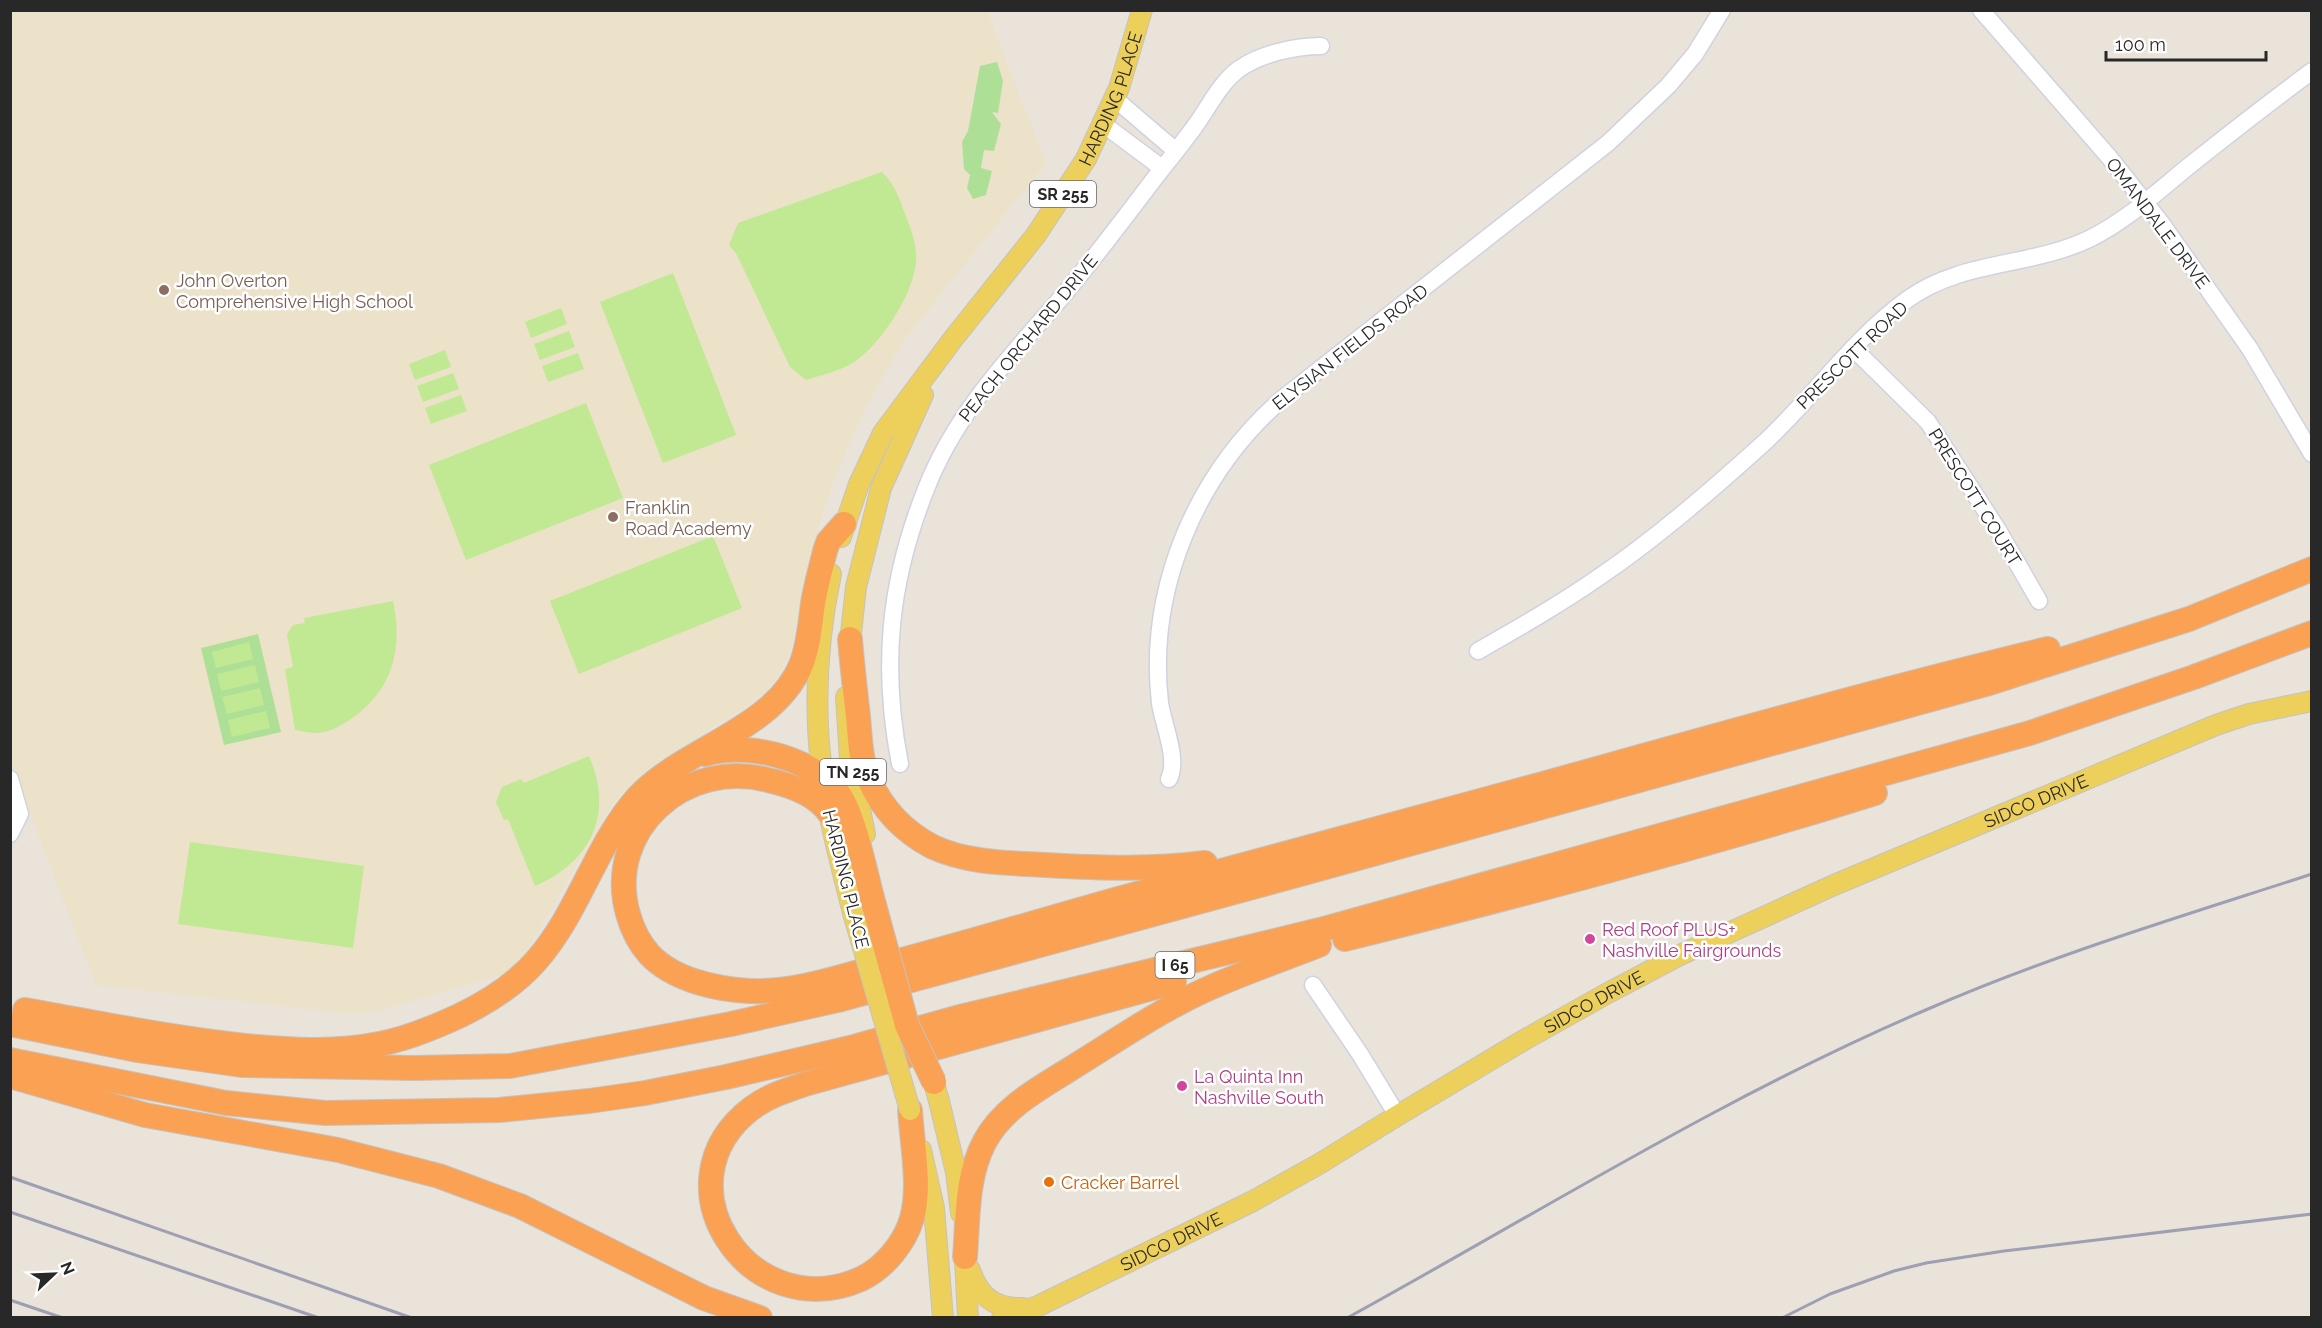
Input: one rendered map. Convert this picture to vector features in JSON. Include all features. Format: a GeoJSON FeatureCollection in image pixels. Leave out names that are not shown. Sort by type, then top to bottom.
{"type":"FeatureCollection","features":[{"type":"Feature","properties":{"kind":"highway"},"geometry":{"type":"LineString","coordinates":[[10,1008],[161,1035],[281,1049],[321,1050],[362,1047],[425,1031],[495,997],[531,966],[560,929],[626,812],[647,788],[678,765],[761,713],[792,682],[801,665],[806,648],[825,550],[828,542],[844,524]]}},
{"type":"Feature","properties":{"kind":"highway"},"geometry":{"type":"LineString","coordinates":[[10,1024],[137,1050],[242,1065],[414,1068],[510,1066],[731,1024],[853,996],[1986,684],[2188,619],[2312,569]]}},
{"type":"Feature","properties":{"kind":"highway"},"geometry":{"type":"LineString","coordinates":[[830,814],[817,800],[797,790],[749,776],[729,775],[707,778],[673,794],[646,821],[634,842],[627,863],[624,888],[626,905],[632,928],[643,946],[649,954],[667,968],[701,983],[741,990],[783,988],[915,957],[1785,716],[2121,632],[2279,583]]}},
{"type":"Feature","properties":{"kind":"highway","name":"I 65"},"geometry":{"type":"LineString","coordinates":[[10,1060],[226,1103],[325,1113],[499,1110],[645,1093],[783,1064],[956,1018],[1320,930],[2030,733],[2194,677],[2312,633]]}},
{"type":"Feature","properties":{"kind":"highway"},"geometry":{"type":"LineString","coordinates":[[850,639],[861,748],[868,776],[879,799],[892,816],[906,830],[932,846],[950,854],[979,860],[1124,869],[1176,867],[1312,848]]}},
{"type":"Feature","properties":{"kind":"highway"},"geometry":{"type":"LineString","coordinates":[[910,1110],[915,1192],[913,1212],[904,1237],[882,1265],[847,1286],[826,1291],[805,1291],[784,1287],[763,1279],[738,1259],[726,1243],[717,1224],[712,1205],[711,1179],[722,1144],[732,1128],[753,1107],[771,1097],[833,1076],[1164,984],[1483,904],[1737,835],[2159,704],[2312,645]]}},
{"type":"Feature","properties":{"kind":"highway"},"geometry":{"type":"LineString","coordinates":[[678,765],[711,752],[736,749],[758,750],[789,758],[823,779],[838,793],[846,806],[870,907],[907,1025],[936,1091]]}},
{"type":"Feature","properties":{"kind":"highway"},"geometry":{"type":"LineString","coordinates":[[965,1257],[969,1206],[976,1164],[989,1134],[1012,1108],[1137,1027],[1188,998],[1319,945]]}},
{"type":"Feature","properties":{"kind":"highway"},"geometry":{"type":"LineString","coordinates":[[10,1076],[146,1115],[338,1150],[439,1176],[520,1206],[704,1298],[760,1317]]}},
{"type":"Feature","properties":{"kind":"main road","name":"HARDING PLACE"},"geometry":{"type":"LineString","coordinates":[[870,907],[830,814],[823,779],[818,701],[819,651],[827,594],[844,524],[859,484],[883,434],[1049,217],[1086,159],[1126,69],[1142,10]]}},
{"type":"Feature","properties":{"kind":"main road","name":"HARDING PLACE"},"geometry":{"type":"LineString","coordinates":[[942,354],[880,488],[856,587],[846,689],[850,759],[866,836],[870,907],[910,1110],[934,1208],[943,1317]]}},
{"type":"Feature","properties":{"kind":"main road","name":"SIDCO DRIVE"},"geometry":{"type":"LineString","coordinates":[[1002,1317],[1030,1311],[1253,1201],[1606,994],[1754,920],[2216,725],[2249,714],[2312,701]]}},
{"type":"Feature","properties":{"kind":"main road"},"geometry":{"type":"LineString","coordinates":[[936,1091],[956,1172],[965,1257],[968,1317]]}},
{"type":"Feature","properties":{"kind":"main road"},"geometry":{"type":"LineString","coordinates":[[965,1257],[978,1288],[990,1302],[1008,1308],[1030,1311]]}},
{"type":"Feature","properties":{"kind":"street","name":"ELYSIAN FIELDS ROAD"},"geometry":{"type":"LineString","coordinates":[[1169,779],[1173,763],[1160,703],[1158,674],[1159,639],[1168,581],[1189,522],[1227,456],[1250,429],[1282,399],[1608,143],[1668,86],[1695,54],[1722,10]]}},
{"type":"Feature","properties":{"kind":"street","name":"OMANDALE DRIVE"},"geometry":{"type":"LineString","coordinates":[[1981,10],[2145,202],[2204,281],[2250,349],[2312,454]]}},
{"type":"Feature","properties":{"kind":"street","name":"PEACH ORCHARD DRIVE"},"geometry":{"type":"LineString","coordinates":[[900,764],[893,725],[889,668],[892,610],[913,525],[939,458],[957,425],[996,373],[1071,285],[1197,124],[1223,83],[1240,68],[1258,59],[1300,47],[1321,46]]}},
{"type":"Feature","properties":{"kind":"street","name":"PRESCOTT ROAD"},"geometry":{"type":"LineString","coordinates":[[1478,651],[1603,575],[1671,522],[1766,440],[1853,348],[1899,306],[1935,283],[1978,268],[2047,255],[2068,248],[2103,231],[2145,202],[2312,71]]}},
{"type":"Feature","properties":{"kind":"street"},"geometry":{"type":"LineString","coordinates":[[1114,98],[1176,151]]}},
{"type":"Feature","properties":{"kind":"street"},"geometry":{"type":"LineString","coordinates":[[1103,124],[1162,168]]}},
{"type":"Feature","properties":{"kind":"street","name":"PRESCOTT COURT"},"geometry":{"type":"LineString","coordinates":[[1853,348],[1928,422],[1998,530],[2039,601]]}},
{"type":"Feature","properties":{"kind":"street"},"geometry":{"type":"LineString","coordinates":[[10,779],[20,814],[10,834]]}},
{"type":"Feature","properties":{"kind":"street"},"geometry":{"type":"LineString","coordinates":[[1313,985],[1360,1054],[1397,1115]]}},
{"type":"Feature","properties":{"kind":"shaded area"},"geometry":{"type":"Polygon","coordinates":[[[11,11],[987,11],[1046,163],[905,339],[866,407],[834,479],[810,554],[790,652],[775,681],[752,703],[650,767],[622,792],[515,971],[378,1011],[351,1014],[96,985],[11,764],[11,11]]]}},
{"type":"Feature","properties":{"kind":"green space"},"geometry":{"type":"Polygon","coordinates":[[[997,62],[1003,81],[998,113],[992,112],[1001,124],[994,151],[984,150],[981,168],[992,171],[986,195],[973,199],[967,188],[970,175],[964,169],[962,142],[968,131],[980,66],[997,62]]]}},
{"type":"Feature","properties":{"kind":"green space"},"geometry":{"type":"Polygon","coordinates":[[[882,172],[897,193],[914,239],[916,262],[909,289],[885,331],[864,354],[843,368],[806,380],[790,367],[736,253],[729,245],[738,223],[882,172]]]}},
{"type":"Feature","properties":{"kind":"green space"},"geometry":{"type":"Polygon","coordinates":[[[673,273],[736,435],[663,463],[600,302],[673,273]]]}},
{"type":"Feature","properties":{"kind":"green space"},"geometry":{"type":"Polygon","coordinates":[[[561,308],[567,324],[531,338],[525,322],[561,308]]]}},
{"type":"Feature","properties":{"kind":"green space"},"geometry":{"type":"Polygon","coordinates":[[[569,331],[575,347],[540,360],[534,344],[569,331]]]}},
{"type":"Feature","properties":{"kind":"green space"},"geometry":{"type":"Polygon","coordinates":[[[445,350],[451,367],[415,380],[409,364],[445,350]]]}},
{"type":"Feature","properties":{"kind":"green space"},"geometry":{"type":"Polygon","coordinates":[[[578,353],[584,369],[548,382],[542,366],[578,353]]]}},
{"type":"Feature","properties":{"kind":"green space"},"geometry":{"type":"Polygon","coordinates":[[[453,373],[459,389],[423,402],[417,386],[453,373]]]}},
{"type":"Feature","properties":{"kind":"green space"},"geometry":{"type":"Polygon","coordinates":[[[461,395],[467,411],[431,424],[425,408],[461,395]]]}},
{"type":"Feature","properties":{"kind":"green space"},"geometry":{"type":"Polygon","coordinates":[[[586,403],[623,498],[466,560],[429,465],[586,403]]]}},
{"type":"Feature","properties":{"kind":"green space"},"geometry":{"type":"Polygon","coordinates":[[[713,536],[742,608],[579,674],[550,601],[713,536]]]}},
{"type":"Feature","properties":{"kind":"green space"},"geometry":{"type":"Polygon","coordinates":[[[393,601],[397,636],[395,652],[392,667],[377,695],[351,719],[331,730],[318,733],[295,730],[285,669],[293,667],[287,634],[293,625],[305,623],[304,618],[393,601]]]}},
{"type":"Feature","properties":{"kind":"green space"},"geometry":{"type":"Polygon","coordinates":[[[258,634],[281,732],[224,745],[201,648],[258,634]]]}},
{"type":"Feature","properties":{"kind":"green space"},"geometry":{"type":"Polygon","coordinates":[[[249,642],[253,659],[216,668],[212,652],[249,642]]]}},
{"type":"Feature","properties":{"kind":"green space"},"geometry":{"type":"Polygon","coordinates":[[[255,665],[259,682],[221,691],[217,674],[255,665]]]}},
{"type":"Feature","properties":{"kind":"green space"},"geometry":{"type":"Polygon","coordinates":[[[260,688],[264,705],[227,714],[222,697],[260,688]]]}},
{"type":"Feature","properties":{"kind":"green space"},"geometry":{"type":"Polygon","coordinates":[[[266,711],[270,728],[232,737],[228,720],[266,711]]]}},
{"type":"Feature","properties":{"kind":"green space"},"geometry":{"type":"Polygon","coordinates":[[[589,756],[596,777],[599,797],[598,816],[593,833],[584,849],[571,863],[555,876],[535,886],[508,819],[504,820],[496,802],[502,787],[521,779],[524,783],[589,756]]]}},
{"type":"Feature","properties":{"kind":"green space"},"geometry":{"type":"Polygon","coordinates":[[[190,842],[364,866],[353,948],[178,924],[190,842]]]}},
{"type":"Feature","properties":{"kind":"railway"},"geometry":{"type":"LineString","coordinates":[[1347,1318],[1634,1156],[1779,1079],[1853,1043],[1928,1009],[2022,971],[2312,874]]}},
{"type":"Feature","properties":{"kind":"railway"},"geometry":{"type":"LineString","coordinates":[[10,1177],[412,1318]]}},
{"type":"Feature","properties":{"kind":"railway"},"geometry":{"type":"LineString","coordinates":[[10,1212],[319,1318]]}},
{"type":"Feature","properties":{"kind":"railway"},"geometry":{"type":"LineString","coordinates":[[1782,1318],[1830,1294],[1894,1271],[1926,1263],[2004,1251],[2312,1214]]}},
{"type":"Feature","properties":{"kind":"railway"},"geometry":{"type":"LineString","coordinates":[[10,1300],[63,1318]]}},
{"type":"Feature","properties":{"kind":"place","name":"John Overton Comprehensive High School"},"geometry":{"type":"Point","coordinates":[164,290]}},
{"type":"Feature","properties":{"kind":"place","name":"Franklin Road Academy"},"geometry":{"type":"Point","coordinates":[613,517]}},
{"type":"Feature","properties":{"kind":"place","name":"Red Roof PLUS+ Nashville Fairgrounds"},"geometry":{"type":"Point","coordinates":[1590,939]}},
{"type":"Feature","properties":{"kind":"place","name":"La Quinta Inn Nashville South"},"geometry":{"type":"Point","coordinates":[1182,1086]}},
{"type":"Feature","properties":{"kind":"place","name":"Cracker Barrel"},"geometry":{"type":"Point","coordinates":[1049,1182]}}]}
